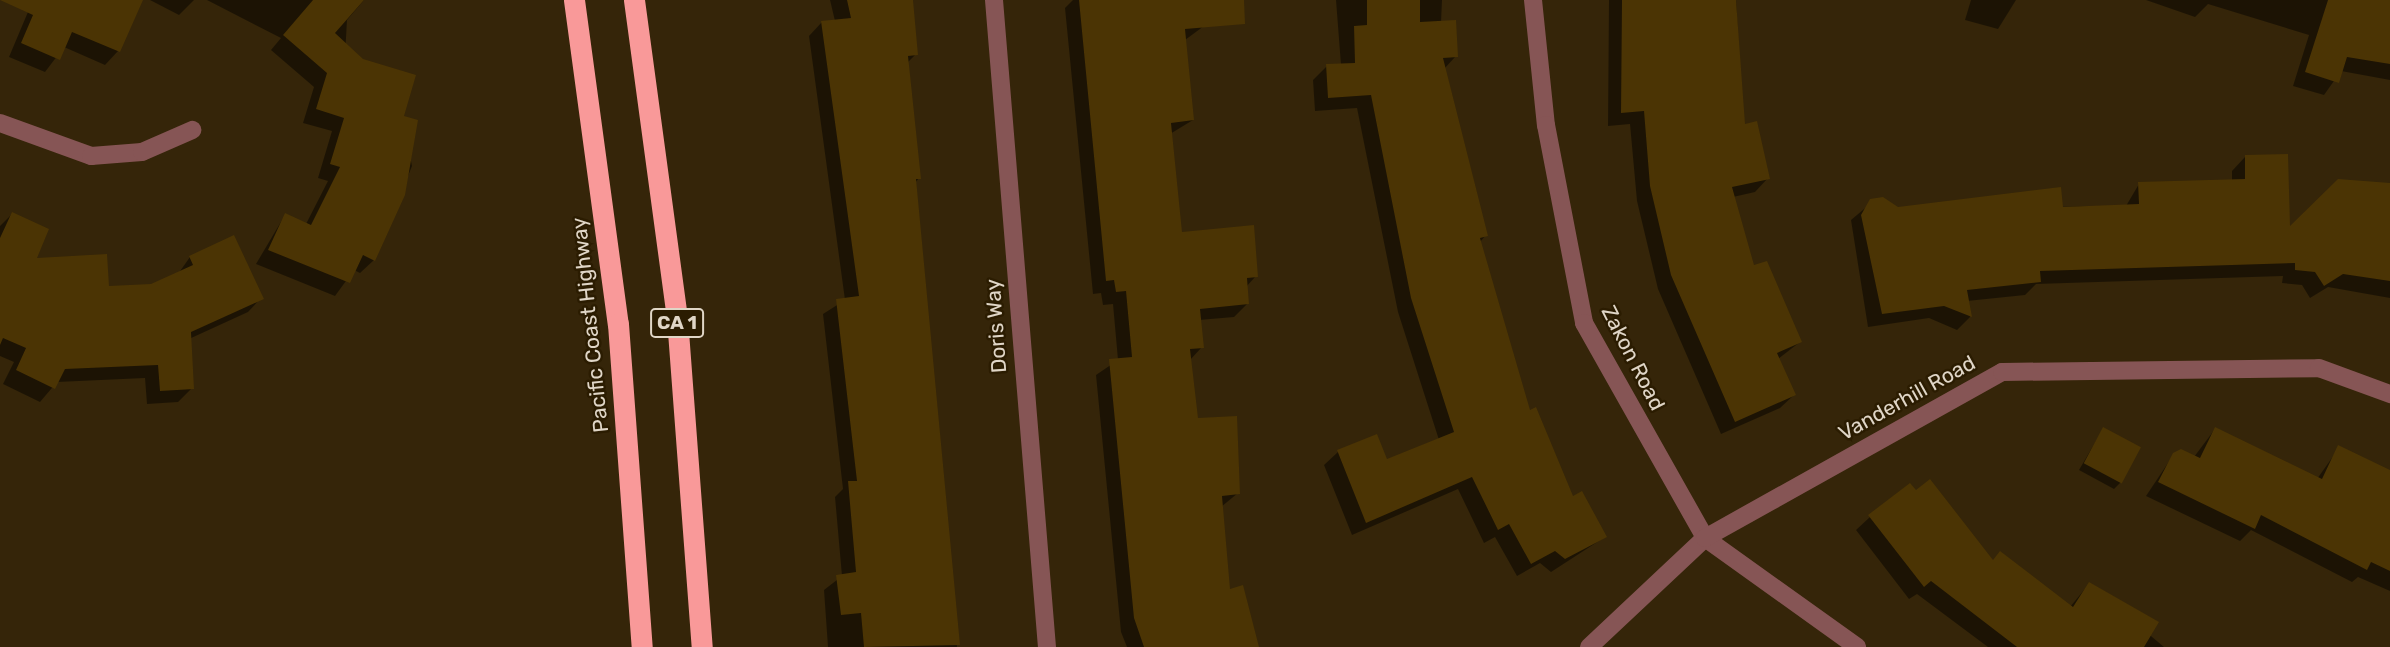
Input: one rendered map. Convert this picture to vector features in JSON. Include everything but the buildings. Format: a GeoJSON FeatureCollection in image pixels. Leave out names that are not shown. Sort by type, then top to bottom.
{"type":"FeatureCollection","features":[{"type":"Feature","properties":{"kind":"highway","name":"Pacific Coast Highway"},"geometry":{"type":"LineString","coordinates":[[574,0],[618,324],[642,647]]}},
{"type":"Feature","properties":{"kind":"highway","name":"CA 1"},"geometry":{"type":"LineString","coordinates":[[634,0],[677,318],[702,647]]}},
{"type":"Feature","properties":{"kind":"street","name":"Doris Way"},"geometry":{"type":"LineString","coordinates":[[994,0],[1047,647]]}},
{"type":"Feature","properties":{"kind":"street","name":"Zakon Road"},"geometry":{"type":"LineString","coordinates":[[1534,0],[1546,125],[1584,323],[1705,538],[1857,647]]}},
{"type":"Feature","properties":{"kind":"street"},"geometry":{"type":"LineString","coordinates":[[0,123],[91,156],[142,152],[192,130]]}},
{"type":"Feature","properties":{"kind":"street","name":"Vanderhill Road"},"geometry":{"type":"LineString","coordinates":[[1589,647],[1705,538],[2002,372],[2319,368],[2390,394]]}}]}
